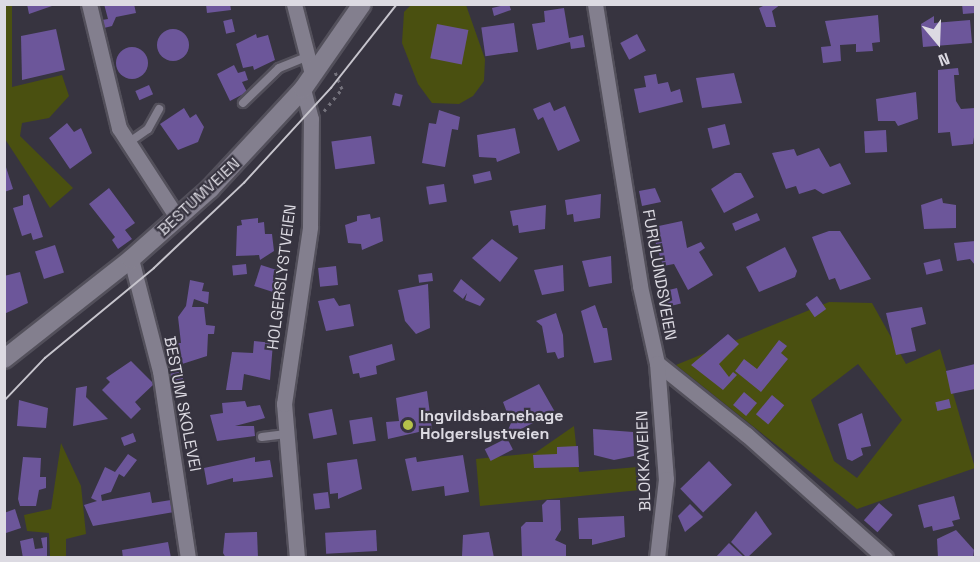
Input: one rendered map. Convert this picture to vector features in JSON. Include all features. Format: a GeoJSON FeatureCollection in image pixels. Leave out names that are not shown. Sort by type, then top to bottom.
{"type":"FeatureCollection","features":[{"type":"Feature","properties":{"kind":"street"},"geometry":{"type":"LineString","coordinates":[[89,4],[111,105],[128,143],[178,219]]}},
{"type":"Feature","properties":{"kind":"street","name":"HOLGERSLYSTVEIEN"},"geometry":{"type":"LineString","coordinates":[[294,4],[307,73],[311,123],[310,227],[286,384],[286,434],[297,558]]}},
{"type":"Feature","properties":{"kind":"street","name":"BESTUMVEIEN"},"geometry":{"type":"LineString","coordinates":[[4,359],[178,219],[307,73],[362,4]]}},
{"type":"Feature","properties":{"kind":"street","name":"FURULUNDSVEIEN"},"geometry":{"type":"LineString","coordinates":[[595,4],[640,285],[657,363],[747,435],[885,558]]}},
{"type":"Feature","properties":{"kind":"street","name":"BESTUM SKOLEVEI"},"geometry":{"type":"LineString","coordinates":[[131,259],[159,371],[188,558]]}},
{"type":"Feature","properties":{"kind":"street","name":"BLOKKAVEIEN"},"geometry":{"type":"LineString","coordinates":[[657,363],[666,479],[657,558]]}},
{"type":"Feature","properties":{"kind":"lane"},"geometry":{"type":"LineString","coordinates":[[243,102],[279,68],[307,73]]}},
{"type":"Feature","properties":{"kind":"lane"},"geometry":{"type":"LineString","coordinates":[[128,143],[148,129],[159,109]]}},
{"type":"Feature","properties":{"kind":"lane"},"geometry":{"type":"LineString","coordinates":[[262,437],[286,434]]}},
{"type":"Feature","properties":{"kind":"path"},"geometry":{"type":"LineString","coordinates":[[311,123],[342,89],[331,63]]}},
{"type":"Feature","properties":{"kind":"green space"},"geometry":{"type":"Polygon","coordinates":[[[4,5],[12,5],[12,87],[62,75],[69,96],[49,118],[22,123],[20,136],[73,188],[50,208],[5,139],[4,5]]]}},
{"type":"Feature","properties":{"kind":"green space"},"geometry":{"type":"Polygon","coordinates":[[[411,5],[466,5],[485,59],[484,81],[473,96],[459,104],[432,103],[418,84],[402,43],[404,12],[411,5]]]}},
{"type":"Feature","properties":{"kind":"green space"},"geometry":{"type":"Polygon","coordinates":[[[829,302],[872,303],[906,364],[940,349],[975,468],[857,509],[676,365],[829,302]],[[858,364],[811,400],[834,461],[857,478],[902,420],[858,364]]]}},
{"type":"Feature","properties":{"kind":"green space"},"geometry":{"type":"Polygon","coordinates":[[[574,426],[579,472],[638,467],[640,490],[480,506],[476,459],[535,453],[574,426]]]}},
{"type":"Feature","properties":{"kind":"green space"},"geometry":{"type":"Polygon","coordinates":[[[61,443],[81,486],[86,534],[66,539],[66,557],[50,557],[49,533],[27,531],[24,515],[51,509],[61,443]]]}},
{"type":"Feature","properties":{"kind":"building"},"geometry":{"type":"Polygon","coordinates":[[[27,4],[52,4],[52,6],[29,14],[27,4]]]}},
{"type":"Feature","properties":{"kind":"building"},"geometry":{"type":"Polygon","coordinates":[[[104,4],[134,4],[136,13],[116,17],[112,26],[104,28],[102,20],[108,19],[104,4]]]}},
{"type":"Feature","properties":{"kind":"building"},"geometry":{"type":"Polygon","coordinates":[[[206,4],[230,4],[231,10],[207,13],[206,4]]]}},
{"type":"Feature","properties":{"kind":"building"},"geometry":{"type":"Polygon","coordinates":[[[509,4],[511,10],[494,16],[492,8],[509,4]]]}},
{"type":"Feature","properties":{"kind":"building"},"geometry":{"type":"Polygon","coordinates":[[[767,4],[781,4],[772,11],[776,27],[766,27],[759,8],[767,4]]]}},
{"type":"Feature","properties":{"kind":"building"},"geometry":{"type":"Polygon","coordinates":[[[962,4],[975,4],[975,13],[963,14],[962,4]]]}},
{"type":"Feature","properties":{"kind":"building"},"geometry":{"type":"Polygon","coordinates":[[[564,8],[569,38],[583,35],[585,47],[571,49],[570,42],[537,50],[532,24],[545,22],[544,11],[564,8]]]}},
{"type":"Feature","properties":{"kind":"building"},"geometry":{"type":"Polygon","coordinates":[[[878,15],[880,42],[872,43],[873,51],[856,52],[856,44],[840,45],[841,61],[823,63],[821,47],[831,46],[825,21],[878,15]]]}},
{"type":"Feature","properties":{"kind":"building"},"geometry":{"type":"Polygon","coordinates":[[[934,16],[934,23],[970,20],[972,43],[923,47],[921,24],[934,16]]]}},
{"type":"Feature","properties":{"kind":"building"},"geometry":{"type":"Polygon","coordinates":[[[232,19],[235,32],[226,34],[223,21],[232,19]]]}},
{"type":"Feature","properties":{"kind":"building"},"geometry":{"type":"Polygon","coordinates":[[[514,23],[518,52],[485,56],[481,28],[514,23]]]}},
{"type":"Feature","properties":{"kind":"building"},"geometry":{"type":"Polygon","coordinates":[[[437,24],[468,30],[462,64],[430,58],[437,24]]]}},
{"type":"Feature","properties":{"kind":"building"},"geometry":{"type":"Polygon","coordinates":[[[56,29],[65,70],[22,80],[21,36],[56,29]]]}},
{"type":"Feature","properties":{"kind":"building"},"geometry":{"type":"Polygon","coordinates":[[[173,29],[184,34],[189,45],[184,56],[173,61],[162,56],[157,45],[162,34],[173,29]]]}},
{"type":"Feature","properties":{"kind":"building"},"geometry":{"type":"Polygon","coordinates":[[[256,34],[257,38],[268,35],[275,60],[254,70],[253,66],[243,68],[236,44],[256,34]]]}},
{"type":"Feature","properties":{"kind":"building"},"geometry":{"type":"Polygon","coordinates":[[[637,34],[646,51],[629,60],[620,43],[637,34]]]}},
{"type":"Feature","properties":{"kind":"building"},"geometry":{"type":"Polygon","coordinates":[[[132,47],[143,52],[148,63],[143,74],[132,79],[121,74],[116,63],[121,52],[132,47]]]}},
{"type":"Feature","properties":{"kind":"building"},"geometry":{"type":"Polygon","coordinates":[[[234,65],[238,73],[245,71],[248,80],[242,82],[247,92],[230,101],[217,74],[234,65]]]}},
{"type":"Feature","properties":{"kind":"building"},"geometry":{"type":"Polygon","coordinates":[[[958,68],[959,75],[954,75],[956,101],[961,109],[975,108],[975,130],[973,144],[952,146],[950,132],[938,133],[938,70],[958,68]]]}},
{"type":"Feature","properties":{"kind":"building"},"geometry":{"type":"Polygon","coordinates":[[[734,73],[742,103],[702,108],[696,78],[734,73]]]}},
{"type":"Feature","properties":{"kind":"building"},"geometry":{"type":"Polygon","coordinates":[[[656,74],[658,84],[668,82],[671,92],[680,89],[683,102],[639,113],[634,89],[646,87],[644,76],[656,74]]]}},
{"type":"Feature","properties":{"kind":"building"},"geometry":{"type":"Polygon","coordinates":[[[149,85],[153,94],[139,100],[135,91],[149,85]]]}},
{"type":"Feature","properties":{"kind":"building"},"geometry":{"type":"Polygon","coordinates":[[[916,92],[918,119],[898,126],[895,121],[878,121],[876,99],[916,92]]]}},
{"type":"Feature","properties":{"kind":"building"},"geometry":{"type":"Polygon","coordinates":[[[395,93],[403,95],[400,107],[392,105],[395,93]]]}},
{"type":"Feature","properties":{"kind":"building"},"geometry":{"type":"Polygon","coordinates":[[[550,102],[554,111],[565,106],[580,141],[558,151],[543,117],[538,120],[533,109],[550,102]]]}},
{"type":"Feature","properties":{"kind":"building"},"geometry":{"type":"Polygon","coordinates":[[[184,108],[190,118],[196,114],[204,127],[198,142],[178,150],[160,124],[184,108]]]}},
{"type":"Feature","properties":{"kind":"building"},"geometry":{"type":"Polygon","coordinates":[[[439,110],[460,117],[458,130],[452,129],[445,167],[422,163],[429,123],[436,124],[439,110]]]}},
{"type":"Feature","properties":{"kind":"building"},"geometry":{"type":"Polygon","coordinates":[[[67,123],[74,132],[81,128],[92,153],[70,169],[49,138],[67,123]]]}},
{"type":"Feature","properties":{"kind":"building"},"geometry":{"type":"Polygon","coordinates":[[[725,124],[730,144],[713,149],[708,128],[725,124]]]}},
{"type":"Feature","properties":{"kind":"building"},"geometry":{"type":"Polygon","coordinates":[[[515,128],[520,153],[497,162],[496,158],[479,157],[477,135],[515,128]]]}},
{"type":"Feature","properties":{"kind":"building"},"geometry":{"type":"Polygon","coordinates":[[[886,130],[887,152],[865,153],[864,131],[886,130]]]}},
{"type":"Feature","properties":{"kind":"building"},"geometry":{"type":"Polygon","coordinates":[[[371,136],[375,164],[335,169],[331,142],[371,136]]]}},
{"type":"Feature","properties":{"kind":"building"},"geometry":{"type":"Polygon","coordinates":[[[819,148],[830,167],[840,163],[851,184],[823,194],[815,189],[799,194],[796,186],[786,189],[772,153],[794,149],[797,156],[819,148]]]}},
{"type":"Feature","properties":{"kind":"building"},"geometry":{"type":"Polygon","coordinates":[[[4,161],[13,189],[4,192],[4,161]]]}},
{"type":"Feature","properties":{"kind":"building"},"geometry":{"type":"Polygon","coordinates":[[[490,171],[492,180],[474,184],[472,175],[490,171]]]}},
{"type":"Feature","properties":{"kind":"building"},"geometry":{"type":"Polygon","coordinates":[[[735,173],[741,173],[754,197],[724,213],[711,189],[735,173]]]}},
{"type":"Feature","properties":{"kind":"building"},"geometry":{"type":"Polygon","coordinates":[[[444,184],[447,202],[429,205],[426,187],[444,184]]]}},
{"type":"Feature","properties":{"kind":"building"},"geometry":{"type":"Polygon","coordinates":[[[109,188],[135,223],[125,230],[132,239],[118,249],[112,240],[115,237],[89,204],[109,188]]]}},
{"type":"Feature","properties":{"kind":"building"},"geometry":{"type":"Polygon","coordinates":[[[655,188],[661,202],[642,206],[639,191],[655,188]]]}},
{"type":"Feature","properties":{"kind":"building"},"geometry":{"type":"Polygon","coordinates":[[[29,194],[43,237],[33,240],[31,233],[22,236],[13,208],[23,205],[23,196],[29,194]]]}},
{"type":"Feature","properties":{"kind":"building"},"geometry":{"type":"Polygon","coordinates":[[[601,194],[600,218],[574,222],[573,214],[567,215],[565,200],[601,194]]]}},
{"type":"Feature","properties":{"kind":"building"},"geometry":{"type":"Polygon","coordinates":[[[942,198],[943,203],[956,205],[956,228],[924,229],[921,205],[942,198]]]}},
{"type":"Feature","properties":{"kind":"building"},"geometry":{"type":"Polygon","coordinates":[[[546,205],[545,229],[519,233],[518,225],[513,226],[510,211],[546,205]]]}},
{"type":"Feature","properties":{"kind":"building"},"geometry":{"type":"Polygon","coordinates":[[[757,213],[760,220],[735,231],[732,224],[757,213]]]}},
{"type":"Feature","properties":{"kind":"building"},"geometry":{"type":"Polygon","coordinates":[[[370,214],[371,219],[380,217],[383,241],[362,250],[361,244],[348,243],[345,225],[357,221],[357,216],[370,214]]]}},
{"type":"Feature","properties":{"kind":"building"},"geometry":{"type":"Polygon","coordinates":[[[258,218],[258,223],[264,222],[265,234],[272,234],[274,251],[260,260],[259,255],[236,256],[237,226],[242,225],[241,220],[258,218]]]}},
{"type":"Feature","properties":{"kind":"building"},"geometry":{"type":"Polygon","coordinates":[[[682,221],[687,248],[701,242],[705,248],[699,252],[713,275],[688,290],[674,264],[663,266],[655,241],[654,227],[682,221]]]}},
{"type":"Feature","properties":{"kind":"building"},"geometry":{"type":"Polygon","coordinates":[[[829,231],[840,231],[871,279],[840,290],[835,278],[829,280],[812,237],[829,231]]]}},
{"type":"Feature","properties":{"kind":"building"},"geometry":{"type":"Polygon","coordinates":[[[492,239],[518,258],[500,282],[472,258],[492,239]]]}},
{"type":"Feature","properties":{"kind":"building"},"geometry":{"type":"Polygon","coordinates":[[[975,241],[975,265],[970,259],[957,261],[954,243],[975,241]]]}},
{"type":"Feature","properties":{"kind":"building"},"geometry":{"type":"Polygon","coordinates":[[[55,245],[64,273],[44,279],[35,251],[55,245]]]}},
{"type":"Feature","properties":{"kind":"building"},"geometry":{"type":"Polygon","coordinates":[[[785,247],[797,271],[795,277],[759,292],[746,267],[785,247]]]}},
{"type":"Feature","properties":{"kind":"building"},"geometry":{"type":"Polygon","coordinates":[[[611,256],[612,283],[589,287],[582,261],[611,256]]]}},
{"type":"Feature","properties":{"kind":"building"},"geometry":{"type":"Polygon","coordinates":[[[940,259],[943,271],[926,275],[924,263],[940,259]]]}},
{"type":"Feature","properties":{"kind":"building"},"geometry":{"type":"Polygon","coordinates":[[[246,264],[247,274],[233,275],[232,265],[246,264]]]}},
{"type":"Feature","properties":{"kind":"building"},"geometry":{"type":"Polygon","coordinates":[[[261,265],[279,271],[272,292],[254,286],[261,265]]]}},
{"type":"Feature","properties":{"kind":"building"},"geometry":{"type":"Polygon","coordinates":[[[563,265],[564,291],[542,295],[534,270],[563,265]]]}},
{"type":"Feature","properties":{"kind":"building"},"geometry":{"type":"Polygon","coordinates":[[[336,266],[338,285],[320,287],[318,268],[336,266]]]}},
{"type":"Feature","properties":{"kind":"building"},"geometry":{"type":"Polygon","coordinates":[[[20,272],[28,303],[4,314],[4,276],[20,272]]]}},
{"type":"Feature","properties":{"kind":"building"},"geometry":{"type":"Polygon","coordinates":[[[432,273],[433,281],[419,283],[418,275],[432,273]]]}},
{"type":"Feature","properties":{"kind":"building"},"geometry":{"type":"Polygon","coordinates":[[[461,279],[485,299],[480,306],[465,300],[467,293],[463,299],[453,291],[461,279]]]}},
{"type":"Feature","properties":{"kind":"building"},"geometry":{"type":"Polygon","coordinates":[[[190,280],[204,283],[202,291],[209,292],[208,304],[194,299],[192,307],[204,307],[206,325],[215,326],[214,334],[208,334],[207,356],[179,365],[179,357],[171,357],[172,343],[181,343],[178,317],[186,306],[190,280]]]}},
{"type":"Feature","properties":{"kind":"building"},"geometry":{"type":"Polygon","coordinates":[[[428,284],[430,328],[416,334],[405,321],[398,290],[428,284]]]}},
{"type":"Feature","properties":{"kind":"building"},"geometry":{"type":"Polygon","coordinates":[[[677,288],[681,304],[662,308],[659,293],[677,288]]]}},
{"type":"Feature","properties":{"kind":"building"},"geometry":{"type":"Polygon","coordinates":[[[817,296],[826,309],[815,317],[806,304],[817,296]]]}},
{"type":"Feature","properties":{"kind":"building"},"geometry":{"type":"Polygon","coordinates":[[[334,298],[339,306],[350,304],[354,326],[326,331],[318,301],[334,298]]]}},
{"type":"Feature","properties":{"kind":"building"},"geometry":{"type":"Polygon","coordinates":[[[595,305],[603,328],[607,328],[612,360],[594,363],[581,311],[595,305]]]}},
{"type":"Feature","properties":{"kind":"building"},"geometry":{"type":"Polygon","coordinates":[[[922,307],[926,324],[911,328],[916,351],[896,355],[886,313],[922,307]]]}},
{"type":"Feature","properties":{"kind":"building"},"geometry":{"type":"Polygon","coordinates":[[[556,313],[563,335],[564,357],[558,359],[555,352],[547,353],[542,326],[536,321],[556,313]]]}},
{"type":"Feature","properties":{"kind":"building"},"geometry":{"type":"Polygon","coordinates":[[[728,334],[739,344],[719,364],[729,377],[733,372],[737,375],[723,390],[691,365],[728,334]]]}},
{"type":"Feature","properties":{"kind":"building"},"geometry":{"type":"Polygon","coordinates":[[[779,340],[787,346],[781,353],[788,359],[761,392],[735,371],[744,359],[757,369],[779,340]]]}},
{"type":"Feature","properties":{"kind":"building"},"geometry":{"type":"Polygon","coordinates":[[[254,341],[273,343],[270,380],[244,374],[242,390],[226,390],[232,352],[253,353],[254,341]]]}},
{"type":"Feature","properties":{"kind":"building"},"geometry":{"type":"Polygon","coordinates":[[[392,344],[395,360],[376,366],[377,374],[360,378],[359,373],[353,374],[349,356],[392,344]]]}},
{"type":"Feature","properties":{"kind":"building"},"geometry":{"type":"Polygon","coordinates":[[[131,361],[154,384],[135,402],[141,409],[131,419],[102,390],[110,382],[106,378],[131,361]]]}},
{"type":"Feature","properties":{"kind":"building"},"geometry":{"type":"Polygon","coordinates":[[[975,364],[975,389],[951,394],[946,371],[975,364]]]}},
{"type":"Feature","properties":{"kind":"building"},"geometry":{"type":"Polygon","coordinates":[[[181,368],[184,385],[169,386],[165,369],[181,368]]]}},
{"type":"Feature","properties":{"kind":"building"},"geometry":{"type":"Polygon","coordinates":[[[539,384],[555,412],[515,432],[508,430],[511,423],[503,402],[539,384]]]}},
{"type":"Feature","properties":{"kind":"building"},"geometry":{"type":"Polygon","coordinates":[[[87,386],[86,397],[108,419],[73,426],[76,388],[87,386]]]}},
{"type":"Feature","properties":{"kind":"building"},"geometry":{"type":"Polygon","coordinates":[[[427,391],[432,429],[388,439],[386,422],[399,421],[396,398],[427,391]]]}},
{"type":"Feature","properties":{"kind":"building"},"geometry":{"type":"Polygon","coordinates":[[[744,392],[757,403],[746,416],[733,405],[744,392]]]}},
{"type":"Feature","properties":{"kind":"building"},"geometry":{"type":"Polygon","coordinates":[[[772,395],[784,405],[768,424],[756,414],[772,395]]]}},
{"type":"Feature","properties":{"kind":"building"},"geometry":{"type":"Polygon","coordinates":[[[949,399],[951,408],[937,411],[935,402],[949,399]]]}},
{"type":"Feature","properties":{"kind":"building"},"geometry":{"type":"Polygon","coordinates":[[[19,400],[48,408],[46,428],[17,426],[19,400]]]}},
{"type":"Feature","properties":{"kind":"building"},"geometry":{"type":"Polygon","coordinates":[[[245,401],[247,407],[260,405],[265,418],[235,426],[254,426],[255,436],[217,441],[210,415],[223,413],[222,403],[245,401]]]}},
{"type":"Feature","properties":{"kind":"building"},"geometry":{"type":"Polygon","coordinates":[[[332,409],[337,435],[313,439],[308,414],[332,409]]]}},
{"type":"Feature","properties":{"kind":"building"},"geometry":{"type":"Polygon","coordinates":[[[862,413],[871,446],[861,448],[863,455],[852,461],[847,459],[838,424],[862,413]]]}},
{"type":"Feature","properties":{"kind":"building"},"geometry":{"type":"Polygon","coordinates":[[[372,417],[376,441],[353,444],[349,421],[372,417]]]}},
{"type":"Feature","properties":{"kind":"building"},"geometry":{"type":"Polygon","coordinates":[[[593,429],[633,432],[634,456],[614,460],[594,455],[593,429]]]}},
{"type":"Feature","properties":{"kind":"building"},"geometry":{"type":"Polygon","coordinates":[[[133,433],[136,441],[124,446],[121,438],[133,433]]]}},
{"type":"Feature","properties":{"kind":"building"},"geometry":{"type":"Polygon","coordinates":[[[507,438],[513,450],[491,461],[485,449],[507,438]]]}},
{"type":"Feature","properties":{"kind":"building"},"geometry":{"type":"Polygon","coordinates":[[[578,446],[579,467],[534,468],[533,455],[557,454],[557,447],[578,446]]]}},
{"type":"Feature","properties":{"kind":"building"},"geometry":{"type":"Polygon","coordinates":[[[128,454],[137,460],[124,477],[119,474],[111,492],[101,495],[102,501],[150,492],[152,503],[171,500],[174,512],[93,526],[84,505],[97,501],[91,498],[105,467],[115,472],[128,454]]]}},
{"type":"Feature","properties":{"kind":"building"},"geometry":{"type":"Polygon","coordinates":[[[463,455],[469,492],[445,496],[444,486],[412,491],[405,459],[416,457],[417,462],[463,455]]]}},
{"type":"Feature","properties":{"kind":"building"},"geometry":{"type":"Polygon","coordinates":[[[23,457],[41,458],[40,477],[46,477],[46,488],[39,490],[36,506],[20,506],[18,499],[23,457]]]}},
{"type":"Feature","properties":{"kind":"building"},"geometry":{"type":"Polygon","coordinates":[[[255,457],[255,462],[270,460],[273,477],[233,482],[233,478],[207,485],[204,468],[255,457]]]}},
{"type":"Feature","properties":{"kind":"building"},"geometry":{"type":"Polygon","coordinates":[[[357,459],[362,489],[338,499],[338,493],[330,494],[327,463],[357,459]]]}},
{"type":"Feature","properties":{"kind":"building"},"geometry":{"type":"Polygon","coordinates":[[[709,461],[732,485],[703,513],[680,489],[709,461]]]}},
{"type":"Feature","properties":{"kind":"building"},"geometry":{"type":"Polygon","coordinates":[[[328,492],[330,508],[315,510],[313,494],[328,492]]]}},
{"type":"Feature","properties":{"kind":"building"},"geometry":{"type":"Polygon","coordinates":[[[954,496],[960,519],[952,521],[954,526],[933,531],[932,526],[924,528],[918,505],[954,496]]]}},
{"type":"Feature","properties":{"kind":"building"},"geometry":{"type":"Polygon","coordinates":[[[547,500],[560,500],[561,530],[555,540],[566,545],[566,558],[522,558],[521,527],[526,522],[543,522],[542,505],[547,500]]]}},
{"type":"Feature","properties":{"kind":"building"},"geometry":{"type":"Polygon","coordinates":[[[879,503],[893,515],[877,532],[864,520],[879,503]]]}},
{"type":"Feature","properties":{"kind":"building"},"geometry":{"type":"Polygon","coordinates":[[[690,504],[703,517],[685,532],[678,516],[690,504]]]}},
{"type":"Feature","properties":{"kind":"building"},"geometry":{"type":"Polygon","coordinates":[[[15,509],[21,528],[6,533],[4,513],[15,509]]]}},
{"type":"Feature","properties":{"kind":"building"},"geometry":{"type":"Polygon","coordinates":[[[756,511],[772,534],[747,558],[731,542],[756,511]]]}},
{"type":"Feature","properties":{"kind":"building"},"geometry":{"type":"Polygon","coordinates":[[[624,516],[625,537],[592,545],[592,539],[579,539],[578,518],[624,516]]]}},
{"type":"Feature","properties":{"kind":"building"},"geometry":{"type":"Polygon","coordinates":[[[376,530],[377,551],[326,554],[325,533],[376,530]]]}},
{"type":"Feature","properties":{"kind":"building"},"geometry":{"type":"Polygon","coordinates":[[[956,530],[974,550],[973,558],[938,558],[937,539],[956,530]]]}},
{"type":"Feature","properties":{"kind":"building"},"geometry":{"type":"Polygon","coordinates":[[[257,532],[258,558],[226,558],[223,553],[225,533],[257,532]]]}},
{"type":"Feature","properties":{"kind":"building"},"geometry":{"type":"Polygon","coordinates":[[[489,532],[494,558],[462,556],[463,535],[489,532]]]}},
{"type":"Feature","properties":{"kind":"building"},"geometry":{"type":"Polygon","coordinates":[[[47,537],[47,558],[23,558],[20,541],[33,538],[35,549],[43,548],[41,538],[47,537]]]}},
{"type":"Feature","properties":{"kind":"building"},"geometry":{"type":"Polygon","coordinates":[[[168,542],[171,558],[123,558],[122,550],[168,542]]]}},
{"type":"Feature","properties":{"kind":"building"},"geometry":{"type":"Polygon","coordinates":[[[729,543],[745,558],[715,558],[729,543]]]}},
{"type":"Feature","properties":{"kind":"tram line"},"geometry":{"type":"LineString","coordinates":[[4,401],[45,358],[154,268],[244,183],[331,88],[397,4]]}},
{"type":"Feature","properties":{"kind":"place","name":"Ingvildsbarnehage Holgerslystveien"},"geometry":{"type":"Point","coordinates":[408,425]}}]}
